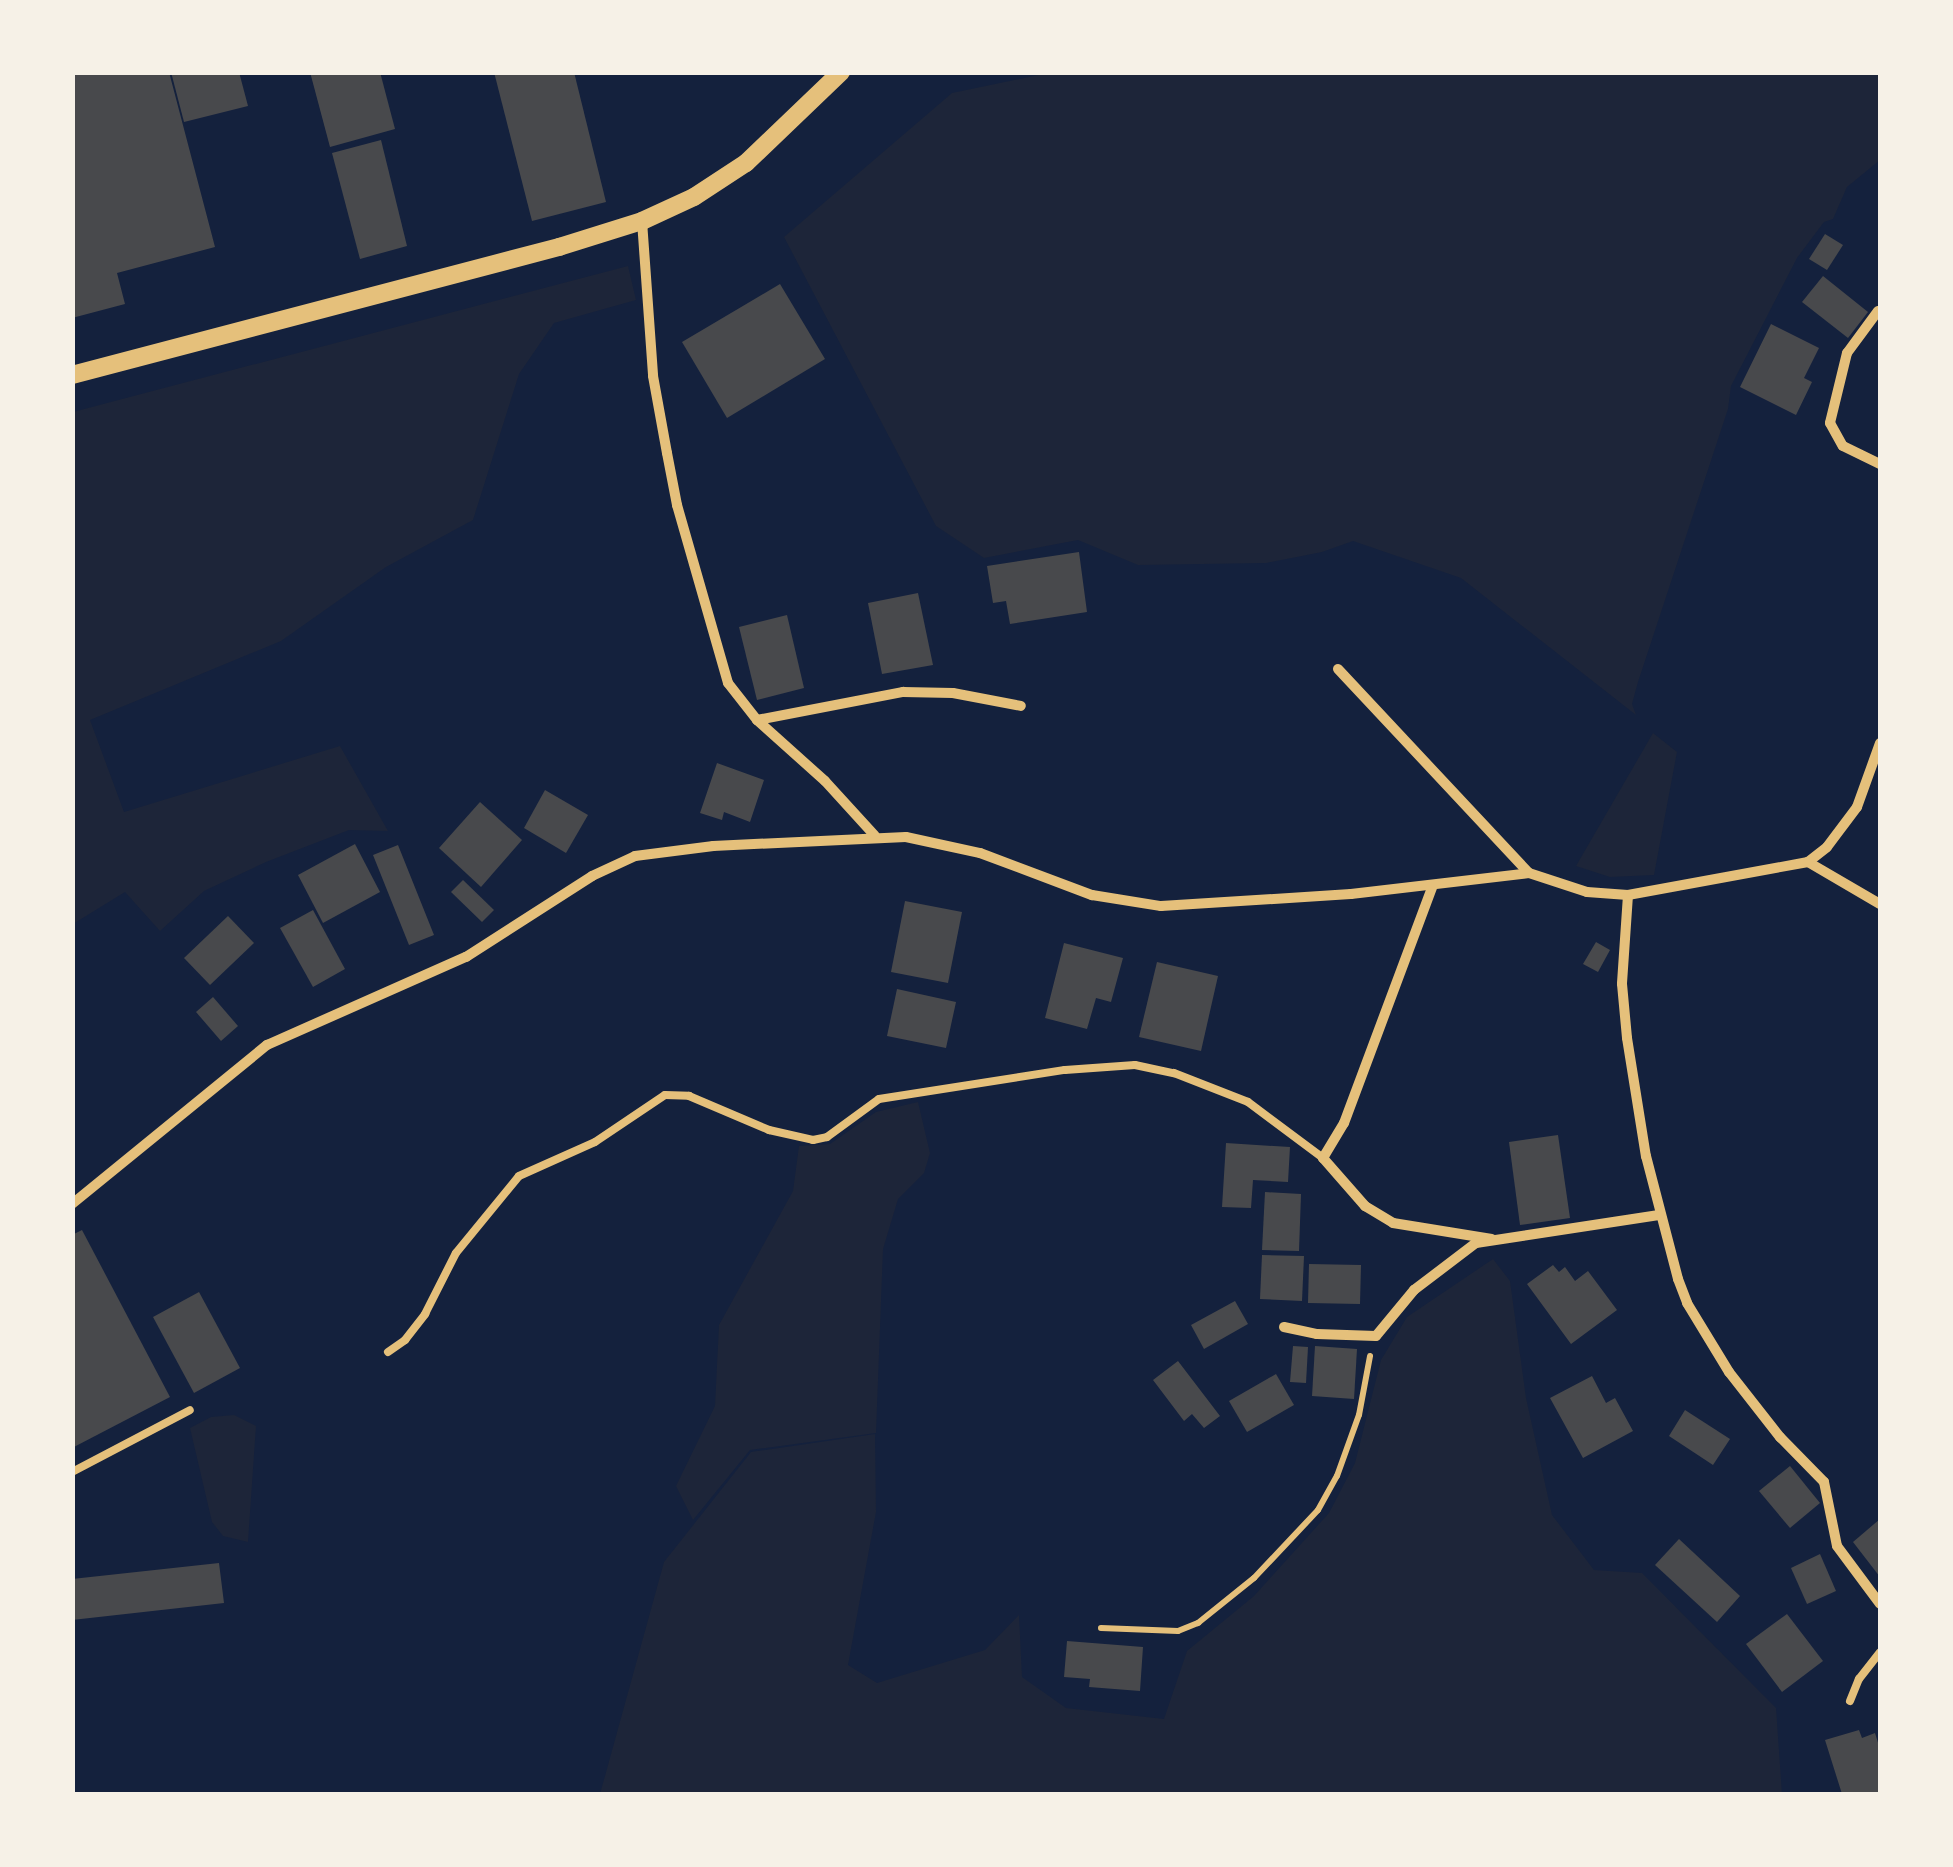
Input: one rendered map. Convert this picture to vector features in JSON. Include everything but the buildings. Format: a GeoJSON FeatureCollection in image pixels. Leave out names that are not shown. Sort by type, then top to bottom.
{"type":"FeatureCollection","features":[{"type":"Feature","properties":{"kind":"street"},"geometry":{"type":"LineString","coordinates":[[72,375],[559,247],[642,221],[694,197],[746,163],[841,72]]}},
{"type":"Feature","properties":{"kind":"street"},"geometry":{"type":"LineString","coordinates":[[642,221],[653,376],[678,505],[728,682],[757,720],[825,780],[875,836]]}},
{"type":"Feature","properties":{"kind":"street"},"geometry":{"type":"LineString","coordinates":[[1878,312],[1847,353],[1830,422],[1843,446],[1880,464]]}},
{"type":"Feature","properties":{"kind":"street"},"geometry":{"type":"LineString","coordinates":[[1338,670],[1528,874]]}},
{"type":"Feature","properties":{"kind":"street"},"geometry":{"type":"LineString","coordinates":[[757,720],[903,692],[952,693],[1022,706]]}},
{"type":"Feature","properties":{"kind":"street"},"geometry":{"type":"LineString","coordinates":[[72,1204],[267,1046],[480,949],[614,864],[657,851],[875,836],[944,842],[1092,895],[1161,906],[1528,874],[1586,892],[1628,894],[1808,862],[1827,847],[1857,807],[1880,743]]}},
{"type":"Feature","properties":{"kind":"street"},"geometry":{"type":"LineString","coordinates":[[1808,862],[1880,904]]}},
{"type":"Feature","properties":{"kind":"street"},"geometry":{"type":"LineString","coordinates":[[1432,885],[1344,1123],[1324,1158],[1365,1206],[1393,1223],[1492,1239]]}},
{"type":"Feature","properties":{"kind":"street"},"geometry":{"type":"LineString","coordinates":[[1628,894],[1622,984],[1626,1038],[1660,1215],[1687,1304],[1750,1402],[1824,1482],[1836,1546],[1880,1604]]}},
{"type":"Feature","properties":{"kind":"street"},"geometry":{"type":"LineString","coordinates":[[1284,1327],[1317,1334],[1376,1336],[1414,1290],[1476,1243],[1660,1215]]}},
{"type":"Feature","properties":{"kind":"lane"},"geometry":{"type":"LineString","coordinates":[[388,1352],[405,1340],[425,1314],[456,1253],[519,1176],[595,1142],[665,1095],[689,1096],[769,1130],[813,1140],[826,1137],[879,1099],[1092,1066],[1135,1065],[1174,1073],[1248,1102],[1324,1158]]}},
{"type":"Feature","properties":{"kind":"lane"},"geometry":{"type":"LineString","coordinates":[[72,1472],[190,1410]]}},
{"type":"Feature","properties":{"kind":"lane"},"geometry":{"type":"LineString","coordinates":[[1850,1701],[1859,1679],[1880,1652]]}},
{"type":"Feature","properties":{"kind":"path"},"geometry":{"type":"LineString","coordinates":[[1101,1628],[1178,1631],[1198,1623],[1254,1578],[1296,1535],[1318,1510],[1350,1448],[1376,1336]]}},
{"type":"Feature","properties":{"kind":"shaded area"},"geometry":{"type":"Polygon","coordinates":[[[1053,72],[1880,73],[1880,160],[1847,187],[1833,219],[1824,222],[1797,258],[1731,386],[1728,409],[1638,682],[1632,704],[1636,715],[1461,578],[1353,541],[1322,552],[1266,563],[1138,565],[1078,540],[984,558],[936,526],[784,237],[952,93],[1053,72]]]}},
{"type":"Feature","properties":{"kind":"shaded area"},"geometry":{"type":"Polygon","coordinates":[[[628,266],[636,300],[554,323],[519,374],[473,520],[386,567],[281,641],[90,720],[124,812],[340,746],[388,831],[349,830],[266,862],[204,891],[160,931],[125,892],[73,924],[73,412],[628,266]]]}},
{"type":"Feature","properties":{"kind":"shaded area"},"geometry":{"type":"Polygon","coordinates":[[[1653,733],[1677,752],[1654,875],[1610,877],[1576,866],[1653,733]]]}},
{"type":"Feature","properties":{"kind":"shaded area"},"geometry":{"type":"Polygon","coordinates":[[[918,1102],[930,1153],[924,1173],[898,1199],[883,1249],[876,1433],[750,1450],[693,1520],[676,1486],[715,1406],[719,1325],[793,1191],[799,1146],[830,1144],[876,1112],[918,1102]]]}},
{"type":"Feature","properties":{"kind":"shaded area"},"geometry":{"type":"Polygon","coordinates":[[[1493,1259],[1510,1281],[1526,1398],[1552,1515],[1594,1570],[1642,1573],[1776,1708],[1782,1794],[600,1794],[664,1562],[751,1452],[875,1434],[876,1512],[848,1665],[877,1683],[985,1650],[1019,1615],[1022,1677],[1066,1708],[1164,1719],[1187,1651],[1254,1596],[1329,1513],[1355,1463],[1381,1360],[1407,1317],[1493,1259]]]}},
{"type":"Feature","properties":{"kind":"shaded area"},"geometry":{"type":"Polygon","coordinates":[[[234,1415],[256,1426],[248,1542],[223,1536],[212,1522],[190,1428],[211,1417],[234,1415]]]}}]}
